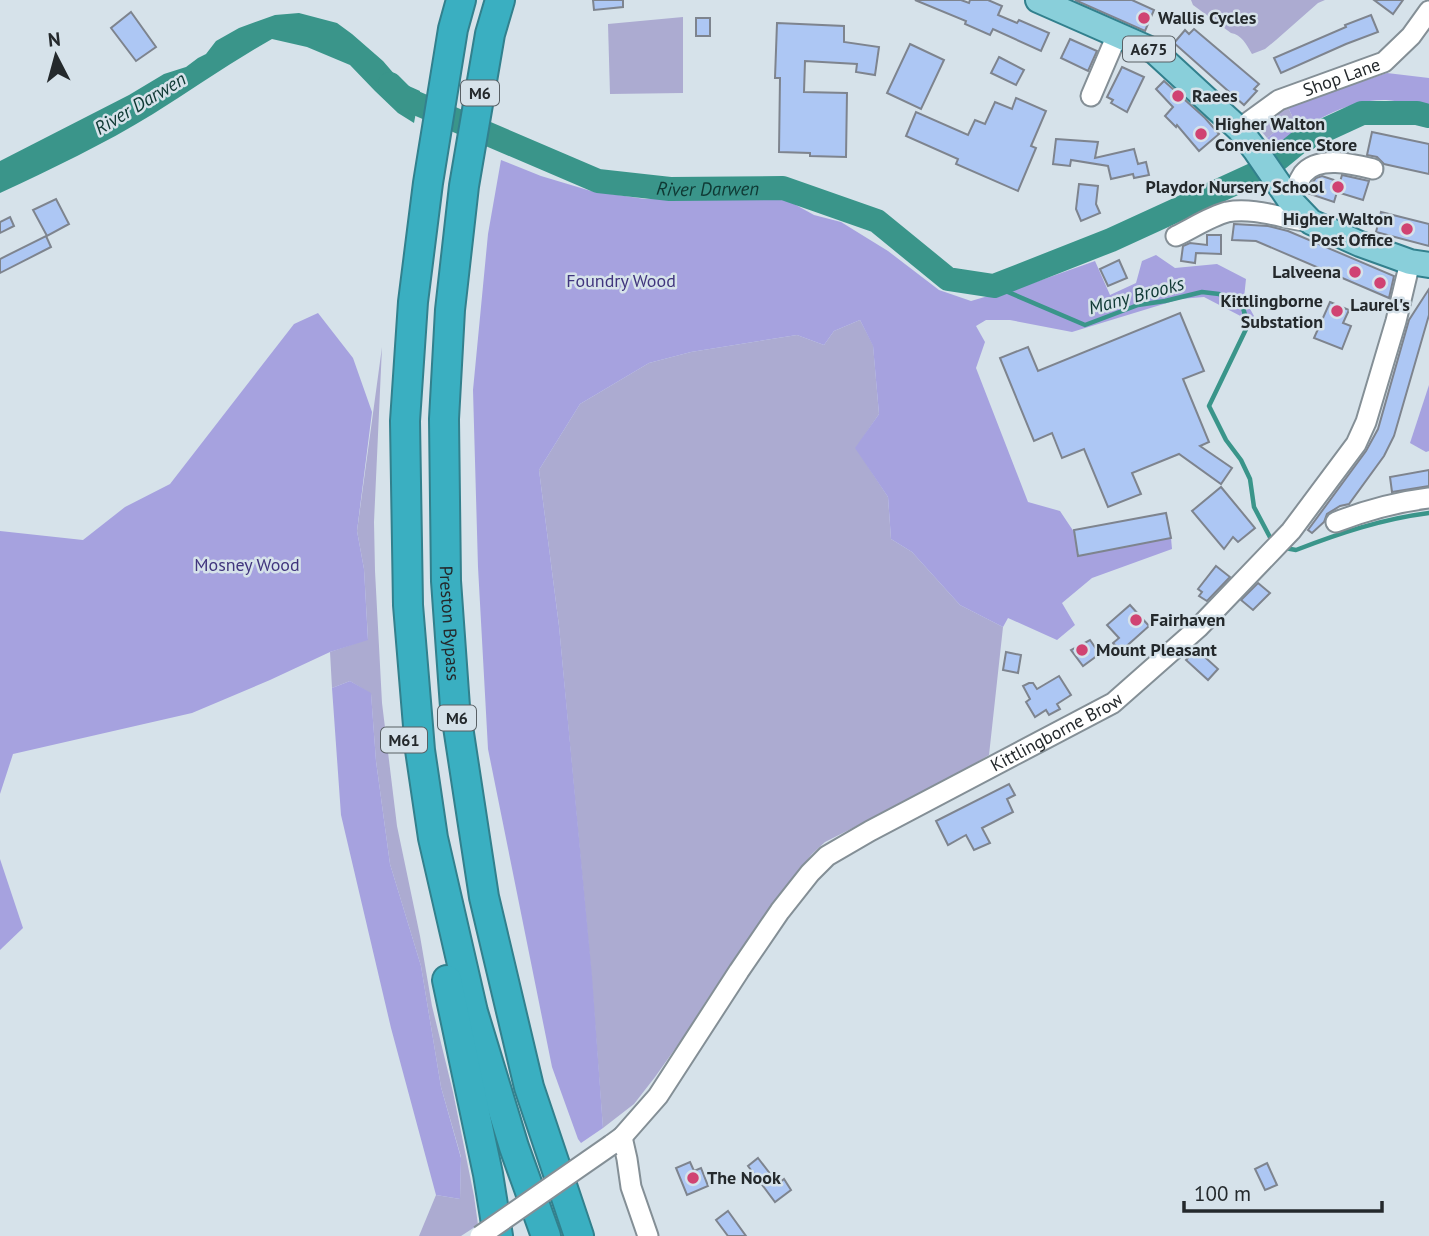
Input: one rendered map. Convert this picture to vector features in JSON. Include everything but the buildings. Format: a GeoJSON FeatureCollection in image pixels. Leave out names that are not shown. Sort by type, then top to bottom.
{"type":"FeatureCollection","features":[{"type":"Feature","properties":{"kind":"highway","name":"M6"},"geometry":{"type":"LineString","coordinates":[[461,0],[453,29],[428,183],[413,302],[405,421],[408,605],[420,750],[433,838],[473,1012],[514,1147],[546,1236]]}},
{"type":"Feature","properties":{"kind":"highway","name":"Preston Bypass"},"geometry":{"type":"LineString","coordinates":[[500,0],[491,34],[464,187],[450,310],[444,419],[446,581],[455,707],[484,897],[529,1087],[579,1236]]}},
{"type":"Feature","properties":{"kind":"highway","name":"M61"},"geometry":{"type":"LineString","coordinates":[[421,240],[390,372],[389,545],[393,636],[419,847],[488,1174],[498,1236]]}},
{"type":"Feature","properties":{"kind":"main road","name":"A675"},"geometry":{"type":"LineString","coordinates":[[1038,0],[1154,51],[1239,129],[1287,195],[1311,222],[1360,244],[1420,264]]}},
{"type":"Feature","properties":{"kind":"street","name":"Shop Lane"},"geometry":{"type":"LineString","coordinates":[[1239,129],[1279,100],[1384,62],[1411,36],[1429,10]]}},
{"type":"Feature","properties":{"kind":"street"},"geometry":{"type":"LineString","coordinates":[[1091,96],[1117,35]]}},
{"type":"Feature","properties":{"kind":"street"},"geometry":{"type":"LineString","coordinates":[[1287,195],[1305,172],[1324,163],[1352,164],[1373,169]]}},
{"type":"Feature","properties":{"kind":"street"},"geometry":{"type":"LineString","coordinates":[[1176,236],[1224,213],[1237,211],[1252,211],[1311,222]]}},
{"type":"Feature","properties":{"kind":"street","name":"Kittlingborne Brow"},"geometry":{"type":"LineString","coordinates":[[480,1236],[616,1141],[658,1096],[780,911],[827,856],[1113,703],[1198,628],[1292,531],[1356,444],[1366,422],[1396,321],[1420,264]]}},
{"type":"Feature","properties":{"kind":"street"},"geometry":{"type":"LineString","coordinates":[[1336,522],[1404,501],[1429,498]]}},
{"type":"Feature","properties":{"kind":"street"},"geometry":{"type":"LineString","coordinates":[[616,1141],[627,1159],[631,1187],[648,1236]]}},
{"type":"Feature","properties":{"kind":"shaded area"},"geometry":{"type":"Polygon","coordinates":[[[1191,0],[1325,0],[1318,3],[1265,49],[1252,54],[1241,38],[1193,5],[1191,0]]]}},
{"type":"Feature","properties":{"kind":"shaded area"},"geometry":{"type":"Polygon","coordinates":[[[683,17],[683,93],[610,94],[608,24],[683,17]]]}},
{"type":"Feature","properties":{"kind":"shaded area"},"geometry":{"type":"Polygon","coordinates":[[[1288,107],[1293,118],[1267,138],[1262,132],[1264,122],[1288,107]]]}},
{"type":"Feature","properties":{"kind":"shaded area"},"geometry":{"type":"Polygon","coordinates":[[[860,320],[873,345],[879,414],[856,448],[888,497],[891,539],[912,552],[960,605],[1003,627],[989,755],[946,781],[825,842],[812,854],[790,881],[655,1077],[634,1104],[603,1128],[559,626],[539,470],[580,404],[649,363],[691,352],[797,335],[824,345],[834,331],[860,320]]]}},
{"type":"Feature","properties":{"kind":"shaded area"},"geometry":{"type":"Polygon","coordinates":[[[382,347],[374,522],[382,703],[397,826],[432,1006],[474,1196],[478,1225],[461,1236],[419,1236],[436,1195],[460,1199],[461,1157],[441,1087],[421,966],[390,864],[376,761],[371,694],[350,681],[332,688],[330,652],[368,639],[364,569],[357,531],[382,347]]]}},
{"type":"Feature","properties":{"kind":"green space"},"geometry":{"type":"Polygon","coordinates":[[[1387,73],[1429,78],[1429,108],[1386,100],[1371,101],[1342,108],[1314,122],[1277,148],[1267,138],[1293,118],[1288,107],[1387,73]]]}},
{"type":"Feature","properties":{"kind":"green space","name":"Foundry Wood"},"geometry":{"type":"Polygon","coordinates":[[[501,160],[541,176],[591,191],[645,199],[785,199],[814,215],[841,222],[888,251],[939,290],[971,301],[1095,261],[1110,295],[1136,283],[1142,261],[1156,255],[1175,268],[1217,264],[1246,279],[1244,298],[1254,316],[1252,322],[1204,297],[1180,299],[1072,332],[1010,320],[986,320],[976,326],[985,342],[976,368],[1028,502],[1060,511],[1074,532],[1079,555],[1171,538],[1172,549],[1092,578],[1062,603],[1075,625],[1057,640],[1008,618],[1003,627],[960,605],[912,552],[891,539],[888,497],[855,448],[879,414],[873,346],[860,320],[834,331],[824,345],[797,335],[691,352],[649,363],[580,404],[539,470],[559,626],[592,976],[603,1128],[581,1143],[552,1067],[488,749],[478,567],[473,390],[488,234],[501,160]]]}},
{"type":"Feature","properties":{"kind":"green space","name":"Mosney Wood"},"geometry":{"type":"Polygon","coordinates":[[[318,313],[353,358],[372,412],[357,531],[364,569],[368,640],[330,652],[192,713],[13,754],[0,794],[0,531],[83,540],[125,507],[170,484],[294,324],[318,313]]]}},
{"type":"Feature","properties":{"kind":"green space"},"geometry":{"type":"Polygon","coordinates":[[[1429,385],[1429,451],[1426,452],[1410,443],[1429,385]]]}},
{"type":"Feature","properties":{"kind":"green space"},"geometry":{"type":"Polygon","coordinates":[[[350,681],[371,693],[376,761],[390,864],[421,966],[441,1087],[461,1158],[460,1199],[436,1195],[391,1028],[341,815],[332,688],[350,681]]]}},
{"type":"Feature","properties":{"kind":"green space"},"geometry":{"type":"Polygon","coordinates":[[[0,859],[23,928],[0,950],[0,859]]]}},
{"type":"Feature","properties":{"kind":"water","name":"River Darwen"},"geometry":{"type":"Polygon","coordinates":[[[299,13],[337,23],[383,61],[402,83],[420,91],[414,123],[398,113],[350,65],[307,47],[272,39],[134,125],[78,156],[0,193],[0,161],[129,95],[164,74],[186,67],[206,54],[216,41],[239,28],[275,15],[299,13]]]}},
{"type":"Feature","properties":{"kind":"waterway","name":"River Darwen"},"geometry":{"type":"LineString","coordinates":[[390,84],[404,98],[598,181],[670,189],[783,188],[877,221],[948,279],[994,286],[1111,240],[1266,169],[1299,142],[1362,113],[1417,113],[1429,116]]}},
{"type":"Feature","properties":{"kind":"waterway","name":"Many Brooks"},"geometry":{"type":"LineString","coordinates":[[994,286],[1085,325],[1138,305],[1202,292],[1219,294],[1243,308],[1248,325],[1209,406],[1250,479],[1254,507],[1272,541]]}},
{"type":"Feature","properties":{"kind":"waterway","name":"Many Brooks"},"geometry":{"type":"LineString","coordinates":[[1285,548],[1296,550],[1361,527],[1429,513]]}},
{"type":"Feature","properties":{"kind":"place","name":"Wallis Cycles"},"geometry":{"type":"Point","coordinates":[1144,18]}},
{"type":"Feature","properties":{"kind":"place","name":"Raees"},"geometry":{"type":"Point","coordinates":[1178,96]}},
{"type":"Feature","properties":{"kind":"place","name":"Higher Walton Convenience Store"},"geometry":{"type":"Point","coordinates":[1201,134]}},
{"type":"Feature","properties":{"kind":"place","name":"Playdor Nursery School"},"geometry":{"type":"Point","coordinates":[1338,187]}},
{"type":"Feature","properties":{"kind":"place","name":"Higher Walton Post Office"},"geometry":{"type":"Point","coordinates":[1407,229]}},
{"type":"Feature","properties":{"kind":"place","name":"Lalveena"},"geometry":{"type":"Point","coordinates":[1355,272]}},
{"type":"Feature","properties":{"kind":"place","name":"Laurel's"},"geometry":{"type":"Point","coordinates":[1380,283]}},
{"type":"Feature","properties":{"kind":"place","name":"Kittlingborne Substation"},"geometry":{"type":"Point","coordinates":[1337,311]}},
{"type":"Feature","properties":{"kind":"place","name":"Fairhaven"},"geometry":{"type":"Point","coordinates":[1136,620]}},
{"type":"Feature","properties":{"kind":"place","name":"Mount Pleasant"},"geometry":{"type":"Point","coordinates":[1082,650]}},
{"type":"Feature","properties":{"kind":"place","name":"The Nook"},"geometry":{"type":"Point","coordinates":[693,1178]}}]}
